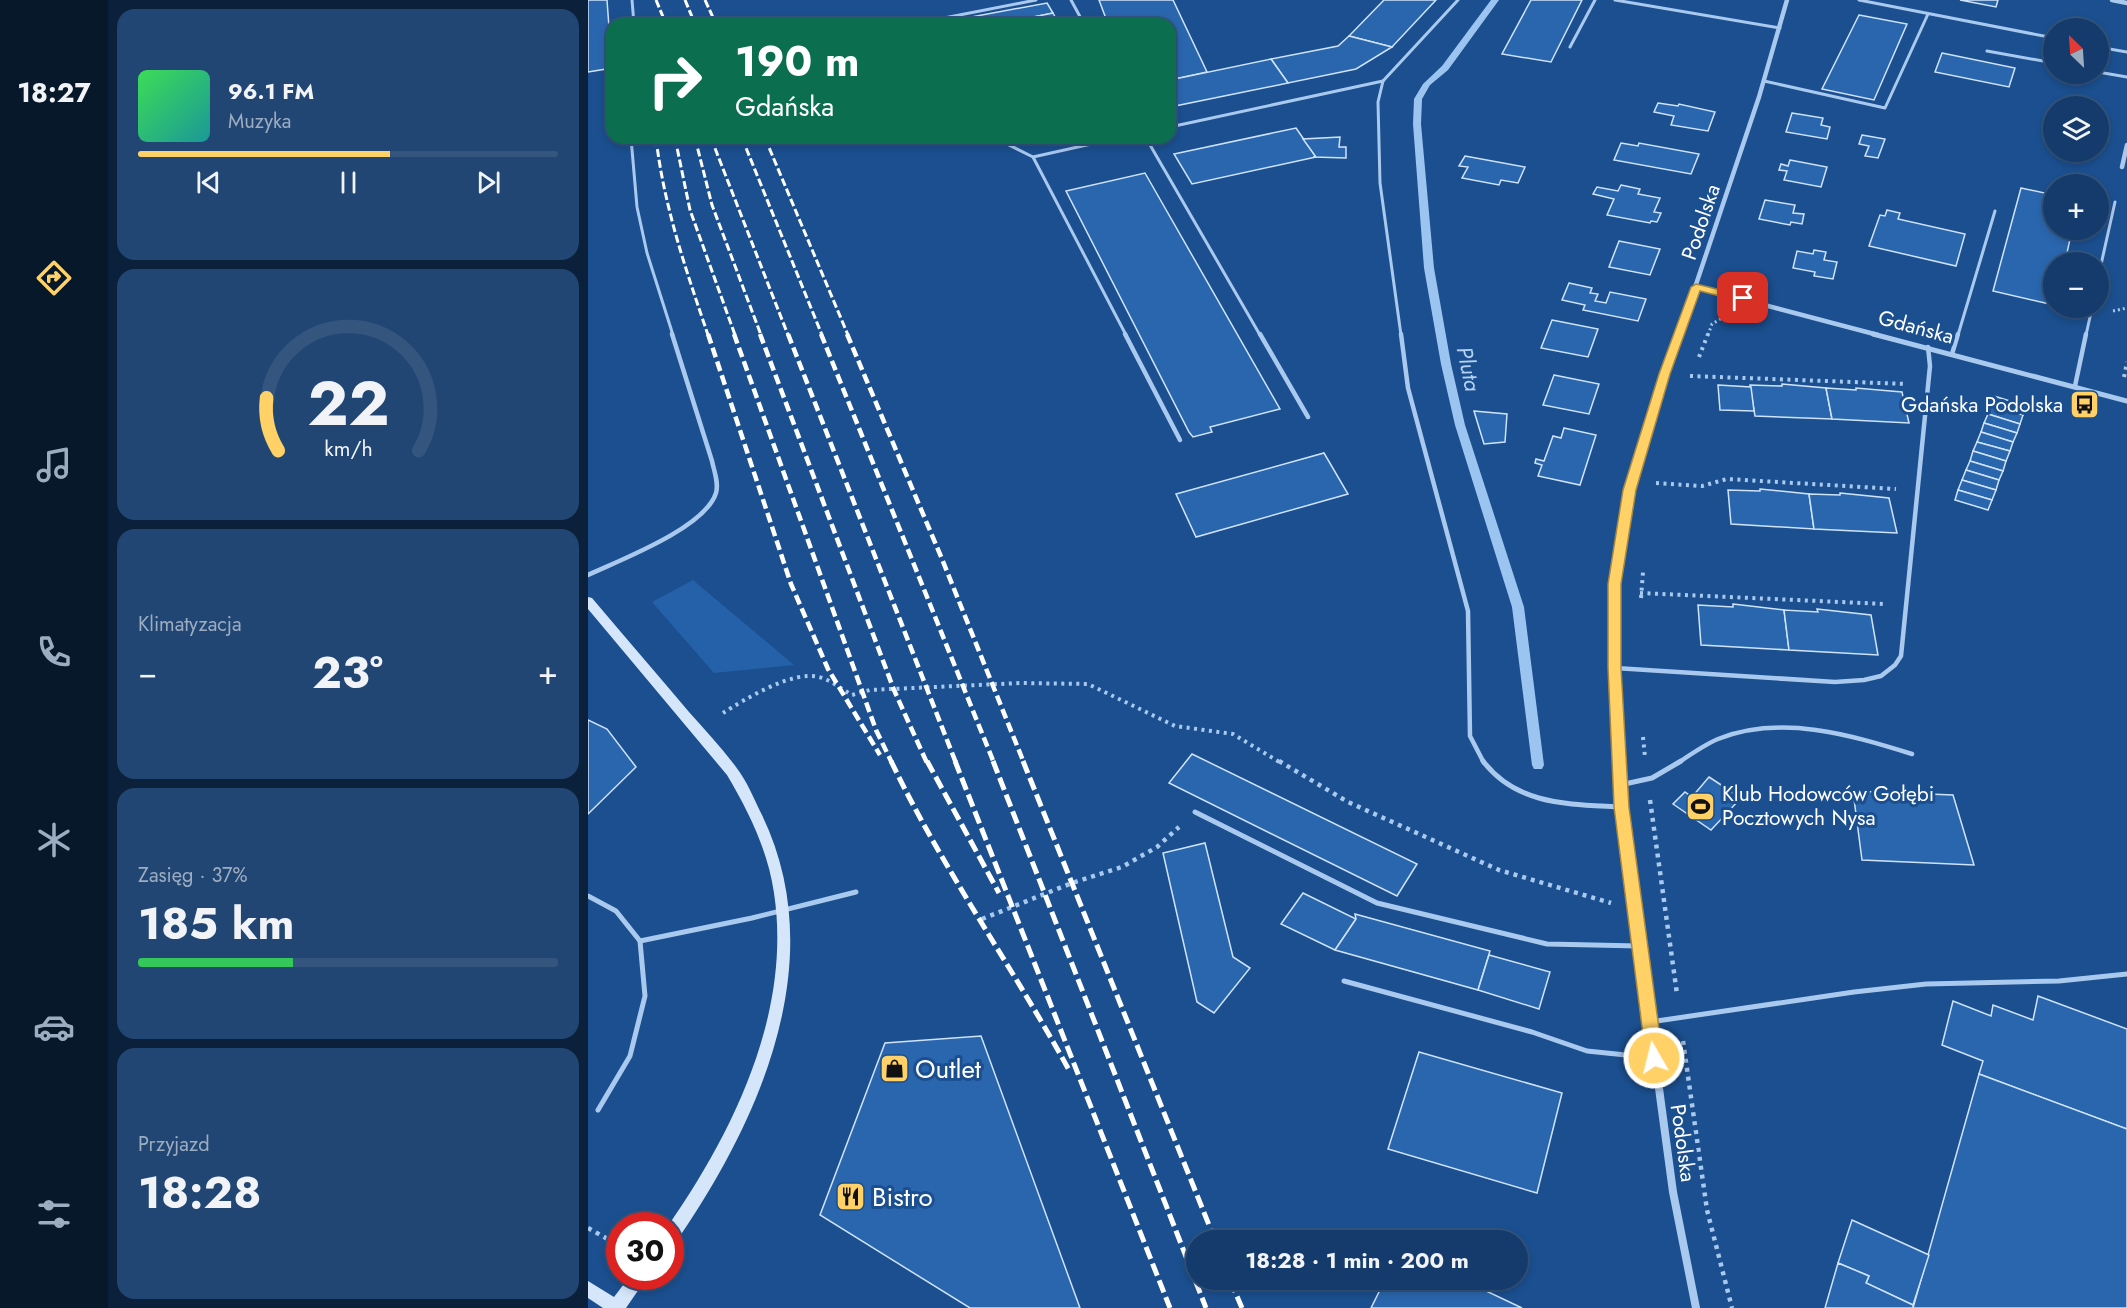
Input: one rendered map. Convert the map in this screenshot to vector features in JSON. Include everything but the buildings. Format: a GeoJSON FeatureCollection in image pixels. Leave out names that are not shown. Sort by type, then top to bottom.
{"type":"FeatureCollection","features":[{"type":"Feature","properties":{"kind":"main road"},"geometry":{"type":"LineString","coordinates":[[588,601],[732,771],[748,798],[766,837],[783,910],[782,952],[770,1032],[748,1100],[720,1161],[684,1217]]}},
{"type":"Feature","properties":{"kind":"main road"},"geometry":{"type":"LineString","coordinates":[[588,1289],[617,1308],[630,1290]]}},
{"type":"Feature","properties":{"kind":"street","name":"Podolska"},"geometry":{"type":"LineString","coordinates":[[1696,1308],[1673,1192],[1621,807],[1614,592],[1632,482],[1665,374],[1764,81],[1787,0]]}},
{"type":"Feature","properties":{"kind":"street"},"geometry":{"type":"LineString","coordinates":[[2112,0],[2127,3]]}},
{"type":"Feature","properties":{"kind":"street"},"geometry":{"type":"LineString","coordinates":[[2124,168],[2127,146]]}},
{"type":"Feature","properties":{"kind":"street","name":"Gdańska"},"geometry":{"type":"LineString","coordinates":[[1696,287],[2127,400]]}},
{"type":"Feature","properties":{"kind":"lane"},"geometry":{"type":"LineString","coordinates":[[632,0],[634,18]]}},
{"type":"Feature","properties":{"kind":"lane"},"geometry":{"type":"LineString","coordinates":[[944,18],[1036,0]]}},
{"type":"Feature","properties":{"kind":"lane"},"geometry":{"type":"LineString","coordinates":[[1071,0],[1081,18]]}},
{"type":"Feature","properties":{"kind":"lane"},"geometry":{"type":"LineString","coordinates":[[1458,0],[1383,81],[1377,102],[1380,183],[1408,388],[1468,611],[1470,736],[1481,759],[1494,776],[1516,791],[1560,803],[1621,807]]}},
{"type":"Feature","properties":{"kind":"lane"},"geometry":{"type":"LineString","coordinates":[[1570,47],[1594,0]]}},
{"type":"Feature","properties":{"kind":"lane"},"geometry":{"type":"LineString","coordinates":[[1615,0],[1780,28]]}},
{"type":"Feature","properties":{"kind":"lane"},"geometry":{"type":"LineString","coordinates":[[1859,0],[2043,36]]}},
{"type":"Feature","properties":{"kind":"lane"},"geometry":{"type":"LineString","coordinates":[[1764,81],[1885,108],[1928,14]]}},
{"type":"Feature","properties":{"kind":"lane"},"geometry":{"type":"LineString","coordinates":[[2109,49],[2127,52]]}},
{"type":"Feature","properties":{"kind":"lane"},"geometry":{"type":"LineString","coordinates":[[1987,51],[2043,61]]}},
{"type":"Feature","properties":{"kind":"lane"},"geometry":{"type":"LineString","coordinates":[[2109,74],[2127,77]]}},
{"type":"Feature","properties":{"kind":"lane"},"geometry":{"type":"LineString","coordinates":[[1176,126],[1383,81]]}},
{"type":"Feature","properties":{"kind":"lane"},"geometry":{"type":"LineString","coordinates":[[588,575],[681,529],[707,510],[717,491],[712,461],[647,253],[637,207],[632,144]]}},
{"type":"Feature","properties":{"kind":"lane"},"geometry":{"type":"LineString","coordinates":[[1007,144],[1034,157],[1180,440]]}},
{"type":"Feature","properties":{"kind":"lane"},"geometry":{"type":"LineString","coordinates":[[1034,157],[1091,144]]}},
{"type":"Feature","properties":{"kind":"lane"},"geometry":{"type":"LineString","coordinates":[[1149,144],[1308,417]]}},
{"type":"Feature","properties":{"kind":"lane"},"geometry":{"type":"LineString","coordinates":[[2104,252],[2115,202]]}},
{"type":"Feature","properties":{"kind":"lane"},"geometry":{"type":"LineString","coordinates":[[1952,354],[1995,211]]}},
{"type":"Feature","properties":{"kind":"lane"},"geometry":{"type":"LineString","coordinates":[[2075,386],[2090,318]]}},
{"type":"Feature","properties":{"kind":"lane"},"geometry":{"type":"LineString","coordinates":[[1615,668],[1835,682],[1869,680],[1893,671],[1901,656],[1929,385],[1928,347]]}},
{"type":"Feature","properties":{"kind":"lane"},"geometry":{"type":"LineString","coordinates":[[1620,784],[1654,777],[1718,740],[1745,729],[1771,728],[1832,733],[1875,742],[1912,754]]}},
{"type":"Feature","properties":{"kind":"lane"},"geometry":{"type":"LineString","coordinates":[[1196,812],[1377,903],[1547,944],[1639,946]]}},
{"type":"Feature","properties":{"kind":"lane"},"geometry":{"type":"LineString","coordinates":[[640,942],[856,892]]}},
{"type":"Feature","properties":{"kind":"lane"},"geometry":{"type":"LineString","coordinates":[[588,896],[616,911],[640,942],[645,996],[630,1056],[598,1110]]}},
{"type":"Feature","properties":{"kind":"lane"},"geometry":{"type":"LineString","coordinates":[[1650,1022],[1854,992],[1926,984],[2059,981],[2127,974]]}},
{"type":"Feature","properties":{"kind":"lane"},"geometry":{"type":"LineString","coordinates":[[1344,981],[1532,1032],[1587,1051],[1654,1058]]}},
{"type":"Feature","properties":{"kind":"path"},"geometry":{"type":"LineString","coordinates":[[1665,374],[1929,385]]}},
{"type":"Feature","properties":{"kind":"path"},"geometry":{"type":"LineString","coordinates":[[1789,380],[1789,385]]}},
{"type":"Feature","properties":{"kind":"path"},"geometry":{"type":"LineString","coordinates":[[1863,383],[1864,388]]}},
{"type":"Feature","properties":{"kind":"path"},"geometry":{"type":"LineString","coordinates":[[1632,482],[1702,486],[1727,479],[1918,490]]}},
{"type":"Feature","properties":{"kind":"path"},"geometry":{"type":"LineString","coordinates":[[1767,482],[1768,489]]}},
{"type":"Feature","properties":{"kind":"path"},"geometry":{"type":"LineString","coordinates":[[1847,486],[1848,493]]}},
{"type":"Feature","properties":{"kind":"path"},"geometry":{"type":"LineString","coordinates":[[1614,592],[1906,605]]}},
{"type":"Feature","properties":{"kind":"path"},"geometry":{"type":"LineString","coordinates":[[1740,598],[1741,605]]}},
{"type":"Feature","properties":{"kind":"path"},"geometry":{"type":"LineString","coordinates":[[1825,602],[1826,610]]}},
{"type":"Feature","properties":{"kind":"path"},"geometry":{"type":"LineString","coordinates":[[723,713],[745,698],[810,676],[828,681],[852,695],[870,690],[1021,683],[1088,684],[1175,726],[1233,734],[1348,802],[1499,870],[1635,910]]}},
{"type":"Feature","properties":{"kind":"path"},"geometry":{"type":"LineString","coordinates":[[982,919],[1072,883],[1122,867],[1157,847],[1196,812]]}},
{"type":"Feature","properties":{"kind":"path"},"geometry":{"type":"LineString","coordinates":[[588,1228],[606,1238]]}},
{"type":"Feature","properties":{"kind":"shaded area"},"geometry":{"type":"Polygon","coordinates":[[[693,580],[794,665],[714,673],[652,602],[693,580]]]}},
{"type":"Feature","properties":{"kind":"waterway","name":"Pluta"},"geometry":{"type":"LineString","coordinates":[[1495,0],[1445,68],[1427,84],[1418,99],[1417,124],[1429,268],[1446,364],[1460,425],[1518,607],[1538,765]]}},
{"type":"Feature","properties":{"kind":"railway"},"geometry":{"type":"LineString","coordinates":[[656,0],[664,18]]}},
{"type":"Feature","properties":{"kind":"railway"},"geometry":{"type":"LineString","coordinates":[[685,0],[692,18]]}},
{"type":"Feature","properties":{"kind":"railway"},"geometry":{"type":"LineString","coordinates":[[705,0],[713,18]]}},
{"type":"Feature","properties":{"kind":"railway"},"geometry":{"type":"LineString","coordinates":[[657,144],[670,214],[708,335]]}},
{"type":"Feature","properties":{"kind":"railway"},"geometry":{"type":"LineString","coordinates":[[676,144],[690,210],[735,335]]}},
{"type":"Feature","properties":{"kind":"railway"},"geometry":{"type":"LineString","coordinates":[[697,144],[712,205],[761,335]]}},
{"type":"Feature","properties":{"kind":"railway"},"geometry":{"type":"LineString","coordinates":[[713,144],[788,335]]}},
{"type":"Feature","properties":{"kind":"railway"},"geometry":{"type":"LineString","coordinates":[[744,144],[822,335]]}},
{"type":"Feature","properties":{"kind":"railway"},"geometry":{"type":"LineString","coordinates":[[768,144],[848,335]]}},
{"type":"Feature","properties":{"kind":"railway"},"geometry":{"type":"LineString","coordinates":[[708,334],[791,584],[828,669],[880,755]]}},
{"type":"Feature","properties":{"kind":"railway"},"geometry":{"type":"LineString","coordinates":[[734,334],[876,730],[892,763]]}},
{"type":"Feature","properties":{"kind":"railway"},"geometry":{"type":"LineString","coordinates":[[760,334],[894,690],[927,763]]}},
{"type":"Feature","properties":{"kind":"railway"},"geometry":{"type":"LineString","coordinates":[[788,334],[956,763]]}},
{"type":"Feature","properties":{"kind":"railway"},"geometry":{"type":"LineString","coordinates":[[821,334],[994,763]]}},
{"type":"Feature","properties":{"kind":"railway"},"geometry":{"type":"LineString","coordinates":[[847,334],[942,559],[1024,763]]}},
{"type":"Feature","properties":{"kind":"railway"},"geometry":{"type":"LineString","coordinates":[[927,761],[999,893]]}},
{"type":"Feature","properties":{"kind":"railway"},"geometry":{"type":"LineString","coordinates":[[955,761],[1170,1308]]}},
{"type":"Feature","properties":{"kind":"railway"},"geometry":{"type":"LineString","coordinates":[[993,761],[1206,1308]]}},
{"type":"Feature","properties":{"kind":"railway"},"geometry":{"type":"LineString","coordinates":[[1023,761],[1211,1230]]}},
{"type":"Feature","properties":{"kind":"railway"},"geometry":{"type":"LineString","coordinates":[[892,763],[932,840],[1069,1070]]}},
{"type":"Feature","properties":{"kind":"railway"},"geometry":{"type":"LineString","coordinates":[[1234,1290],[1242,1308]]}},
{"type":"Feature","properties":{"kind":"place","name":"Gdańska Podolska"},"geometry":{"type":"Point","coordinates":[2084,405]}},
{"type":"Feature","properties":{"kind":"place","name":"Klub Hodowców Gołębi Pocztowych Nysa"},"geometry":{"type":"Point","coordinates":[1701,806]}},
{"type":"Feature","properties":{"kind":"place","name":"Outlet"},"geometry":{"type":"Point","coordinates":[894,1069]}},
{"type":"Feature","properties":{"kind":"place","name":"Bistro"},"geometry":{"type":"Point","coordinates":[851,1197]}},
{"type":"Feature","properties":{"kind":"route"},"geometry":{"type":"LineString","coordinates":[[1654,1058],[1621,807],[1615,668],[1615,584],[1629,490],[1665,374],[1696,287],[1743,298]]}}]}
